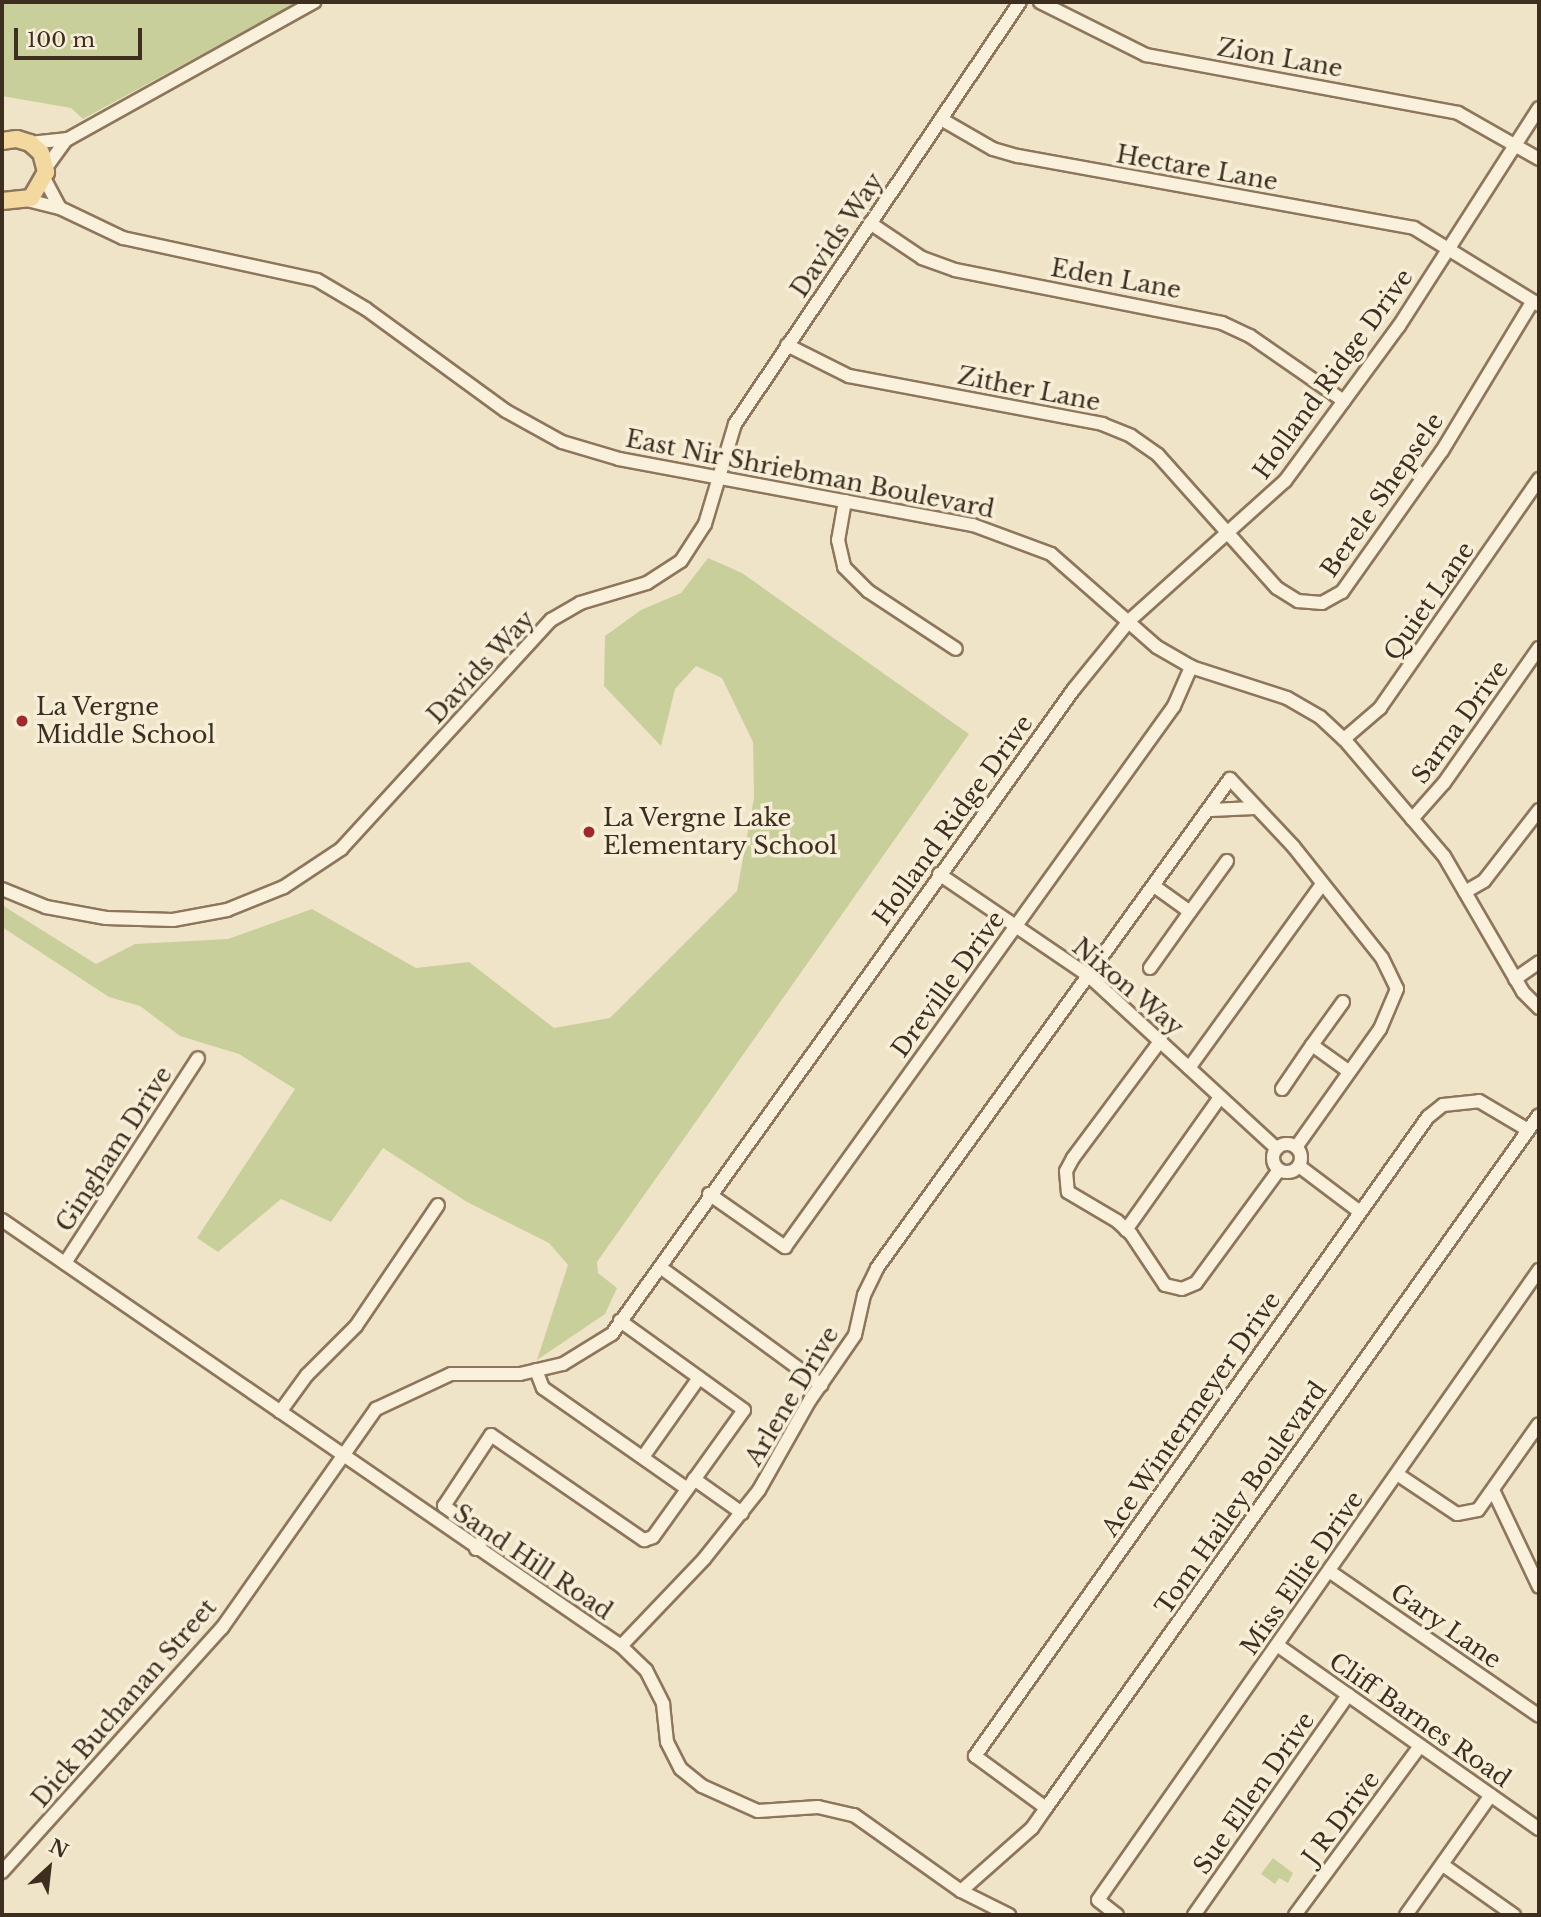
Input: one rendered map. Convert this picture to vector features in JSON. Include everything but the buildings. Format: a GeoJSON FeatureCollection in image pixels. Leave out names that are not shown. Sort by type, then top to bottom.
{"type":"FeatureCollection","features":[{"type":"Feature","properties":{"kind":"main road"},"geometry":{"type":"LineString","coordinates":[[2,201],[27,200],[37,193],[45,174],[41,153],[30,144],[3,140]]}},
{"type":"Feature","properties":{"kind":"street"},"geometry":{"type":"LineString","coordinates":[[30,144],[68,139],[314,2]]}},
{"type":"Feature","properties":{"kind":"street","name":"Davids Way"},"geometry":{"type":"LineString","coordinates":[[2,889],[46,908],[106,919],[173,920],[227,909],[284,887],[341,849],[551,620],[580,603],[646,583],[681,561],[705,524],[735,424],[1020,2]]}},
{"type":"Feature","properties":{"kind":"street","name":"Zion Lane"},"geometry":{"type":"LineString","coordinates":[[1040,2],[1146,55],[1458,113],[1539,159]]}},
{"type":"Feature","properties":{"kind":"street","name":"Holland Ridge Drive"},"geometry":{"type":"LineString","coordinates":[[342,1452],[376,1409],[408,1391],[450,1374],[536,1370],[563,1364],[612,1334],[939,874],[1130,621],[1229,535],[1285,481],[1344,401],[1448,249],[1539,108]]}},
{"type":"Feature","properties":{"kind":"street","name":"Hectare Lane"},"geometry":{"type":"LineString","coordinates":[[941,119],[982,144],[1018,156],[1414,228],[1536,303]]}},
{"type":"Feature","properties":{"kind":"street"},"geometry":{"type":"LineString","coordinates":[[60,208],[45,174],[68,139]]}},
{"type":"Feature","properties":{"kind":"street","name":"East Nir Shriebman Boulevard"},"geometry":{"type":"LineString","coordinates":[[27,200],[60,208],[123,238],[317,280],[366,309],[506,411],[562,442],[619,459],[973,525],[1027,543],[1072,569],[1157,647],[1191,667],[1287,698],[1320,717],[1344,739],[1444,856],[1515,979],[1539,1008]]}},
{"type":"Feature","properties":{"kind":"street","name":"Eden Lane"},"geometry":{"type":"LineString","coordinates":[[870,223],[922,258],[955,270],[1222,323],[1250,337],[1344,401]]}},
{"type":"Feature","properties":{"kind":"street","name":"Berele Shepsele"},"geometry":{"type":"LineString","coordinates":[[1229,535],[1277,589],[1298,601],[1322,603],[1342,592],[1442,451],[1536,303]]}},
{"type":"Feature","properties":{"kind":"street","name":"Zither Lane"},"geometry":{"type":"LineString","coordinates":[[787,345],[849,376],[1102,424],[1131,436],[1158,455],[1229,535]]}},
{"type":"Feature","properties":{"kind":"street","name":"Quiet Lane"},"geometry":{"type":"LineString","coordinates":[[1344,739],[1380,708],[1539,479]]}},
{"type":"Feature","properties":{"kind":"street"},"geometry":{"type":"LineString","coordinates":[[845,502],[838,540],[844,567],[868,591],[956,649]]}},
{"type":"Feature","properties":{"kind":"street","name":"Sarna Drive"},"geometry":{"type":"LineString","coordinates":[[1412,819],[1444,783],[1539,648]]}},
{"type":"Feature","properties":{"kind":"street","name":"Dreville Drive"},"geometry":{"type":"LineString","coordinates":[[709,1194],[785,1247],[1174,706],[1191,667]]}},
{"type":"Feature","properties":{"kind":"street","name":"Arlene Drive"},"geometry":{"type":"LineString","coordinates":[[621,1646],[742,1513],[821,1384],[855,1335],[864,1295],[877,1268],[1211,810],[1230,779],[1254,808]]}},
{"type":"Feature","properties":{"kind":"street"},"geometry":{"type":"LineString","coordinates":[[1211,810],[1254,808],[1293,846],[1382,958],[1397,989],[1380,1029],[1296,1147],[1298,1166],[1360,1212]]}},
{"type":"Feature","properties":{"kind":"street"},"geometry":{"type":"LineString","coordinates":[[1465,892],[1484,881],[1539,810]]}},
{"type":"Feature","properties":{"kind":"street"},"geometry":{"type":"LineString","coordinates":[[1150,968],[1227,861]]}},
{"type":"Feature","properties":{"kind":"street","name":"Nixon Way"},"geometry":{"type":"LineString","coordinates":[[939,874],[1088,976],[1277,1149]]}},
{"type":"Feature","properties":{"kind":"street"},"geometry":{"type":"LineString","coordinates":[[1189,1068],[1322,884]]}},
{"type":"Feature","properties":{"kind":"street"},"geometry":{"type":"LineString","coordinates":[[1154,886],[1190,912]]}},
{"type":"Feature","properties":{"kind":"street"},"geometry":{"type":"LineString","coordinates":[[1515,979],[1539,962]]}},
{"type":"Feature","properties":{"kind":"street"},"geometry":{"type":"LineString","coordinates":[[1282,1088],[1343,1002]]}},
{"type":"Feature","properties":{"kind":"street"},"geometry":{"type":"LineString","coordinates":[[1161,1040],[1073,1158],[1066,1171],[1068,1192],[1126,1230],[1165,1285],[1182,1289],[1196,1283],[1279,1170]]}},
{"type":"Feature","properties":{"kind":"street"},"geometry":{"type":"LineString","coordinates":[[1312,1045],[1348,1071]]}},
{"type":"Feature","properties":{"kind":"street","name":"Gingham Drive"},"geometry":{"type":"LineString","coordinates":[[65,1263],[198,1058]]}},
{"type":"Feature","properties":{"kind":"street"},"geometry":{"type":"LineString","coordinates":[[1126,1230],[1220,1097]]}},
{"type":"Feature","properties":{"kind":"street","name":"Ace Wintermeyer Drive"},"geometry":{"type":"LineString","coordinates":[[1046,1808],[975,1756],[1360,1212],[1428,1117],[1443,1105],[1479,1101],[1528,1129]]}},
{"type":"Feature","properties":{"kind":"street","name":"Tom Hailey Boulevard"},"geometry":{"type":"LineString","coordinates":[[961,1891],[1032,1828],[1539,1115]]}},
{"type":"Feature","properties":{"kind":"street"},"geometry":{"type":"LineString","coordinates":[[1296,1147],[1287,1144],[1277,1149],[1273,1160],[1279,1170],[1289,1172],[1298,1166]]}},
{"type":"Feature","properties":{"kind":"street"},"geometry":{"type":"LineString","coordinates":[[280,1412],[307,1376],[356,1326],[438,1205]]}},
{"type":"Feature","properties":{"kind":"street","name":"Sand Hill Road"},"geometry":{"type":"LineString","coordinates":[[2,1220],[342,1452],[476,1549],[621,1646],[646,1670],[663,1704],[667,1742],[681,1769],[702,1786],[758,1811],[818,1807],[854,1815],[961,1891],[1009,1915]]}},
{"type":"Feature","properties":{"kind":"street"},"geometry":{"type":"LineString","coordinates":[[660,1267],[821,1384]]}},
{"type":"Feature","properties":{"kind":"street","name":"Miss Ellie Drive"},"geometry":{"type":"LineString","coordinates":[[1117,1915],[1098,1900],[1539,1270]]}},
{"type":"Feature","properties":{"kind":"street"},"geometry":{"type":"LineString","coordinates":[[476,1549],[485,1536],[444,1506],[491,1435],[644,1540],[653,1538],[744,1410],[620,1321]]}},
{"type":"Feature","properties":{"kind":"street"},"geometry":{"type":"LineString","coordinates":[[536,1370],[543,1388],[643,1457],[742,1513]]}},
{"type":"Feature","properties":{"kind":"street"},"geometry":{"type":"LineString","coordinates":[[643,1457],[699,1378]]}},
{"type":"Feature","properties":{"kind":"street"},"geometry":{"type":"LineString","coordinates":[[1397,1475],[1457,1514],[1478,1510],[1539,1424]]}},
{"type":"Feature","properties":{"kind":"street","name":"Dick Buchanan Street"},"geometry":{"type":"LineString","coordinates":[[2,1872],[222,1628],[342,1452]]}},
{"type":"Feature","properties":{"kind":"street"},"geometry":{"type":"LineString","coordinates":[[1493,1490],[1539,1587]]}},
{"type":"Feature","properties":{"kind":"street","name":"Gary Lane"},"geometry":{"type":"LineString","coordinates":[[1329,1571],[1539,1716]]}},
{"type":"Feature","properties":{"kind":"street","name":"Cliff Barnes Road"},"geometry":{"type":"LineString","coordinates":[[1277,1645],[1491,1796],[1538,1826]]}},
{"type":"Feature","properties":{"kind":"street","name":"Sue Ellen Drive"},"geometry":{"type":"LineString","coordinates":[[1194,1915],[1348,1695]]}},
{"type":"Feature","properties":{"kind":"street","name":"J R Drive"},"geometry":{"type":"LineString","coordinates":[[1295,1915],[1420,1746]]}},
{"type":"Feature","properties":{"kind":"street"},"geometry":{"type":"LineString","coordinates":[[1406,1915],[1491,1796]]}},
{"type":"Feature","properties":{"kind":"street"},"geometry":{"type":"LineString","coordinates":[[1443,1865],[1512,1915]]}},
{"type":"Feature","properties":{"kind":"green space"},"geometry":{"type":"Polygon","coordinates":[[[2,2],[298,2],[83,119],[71,108],[2,96],[2,2]]]}},
{"type":"Feature","properties":{"kind":"green space"},"geometry":{"type":"Polygon","coordinates":[[[708,558],[742,573],[969,734],[597,1262],[598,1273],[617,1288],[605,1314],[537,1360],[568,1265],[549,1243],[467,1202],[383,1148],[331,1222],[281,1199],[218,1252],[197,1238],[295,1089],[239,1054],[180,1036],[140,1006],[109,997],[2,927],[2,905],[96,964],[135,944],[228,939],[312,909],[416,968],[469,962],[554,1028],[610,1018],[737,891],[754,798],[753,742],[722,678],[696,666],[675,689],[661,746],[604,686],[605,636],[641,610],[681,593],[708,558]]]}},
{"type":"Feature","properties":{"kind":"green space"},"geometry":{"type":"Polygon","coordinates":[[[1273,1858],[1293,1873],[1288,1883],[1279,1878],[1275,1884],[1261,1874],[1273,1858]]]}},
{"type":"Feature","properties":{"kind":"place","name":"La Vergne Middle School"},"geometry":{"type":"Point","coordinates":[22,721]}},
{"type":"Feature","properties":{"kind":"place","name":"La Vergne Lake Elementary School"},"geometry":{"type":"Point","coordinates":[589,832]}}]}
